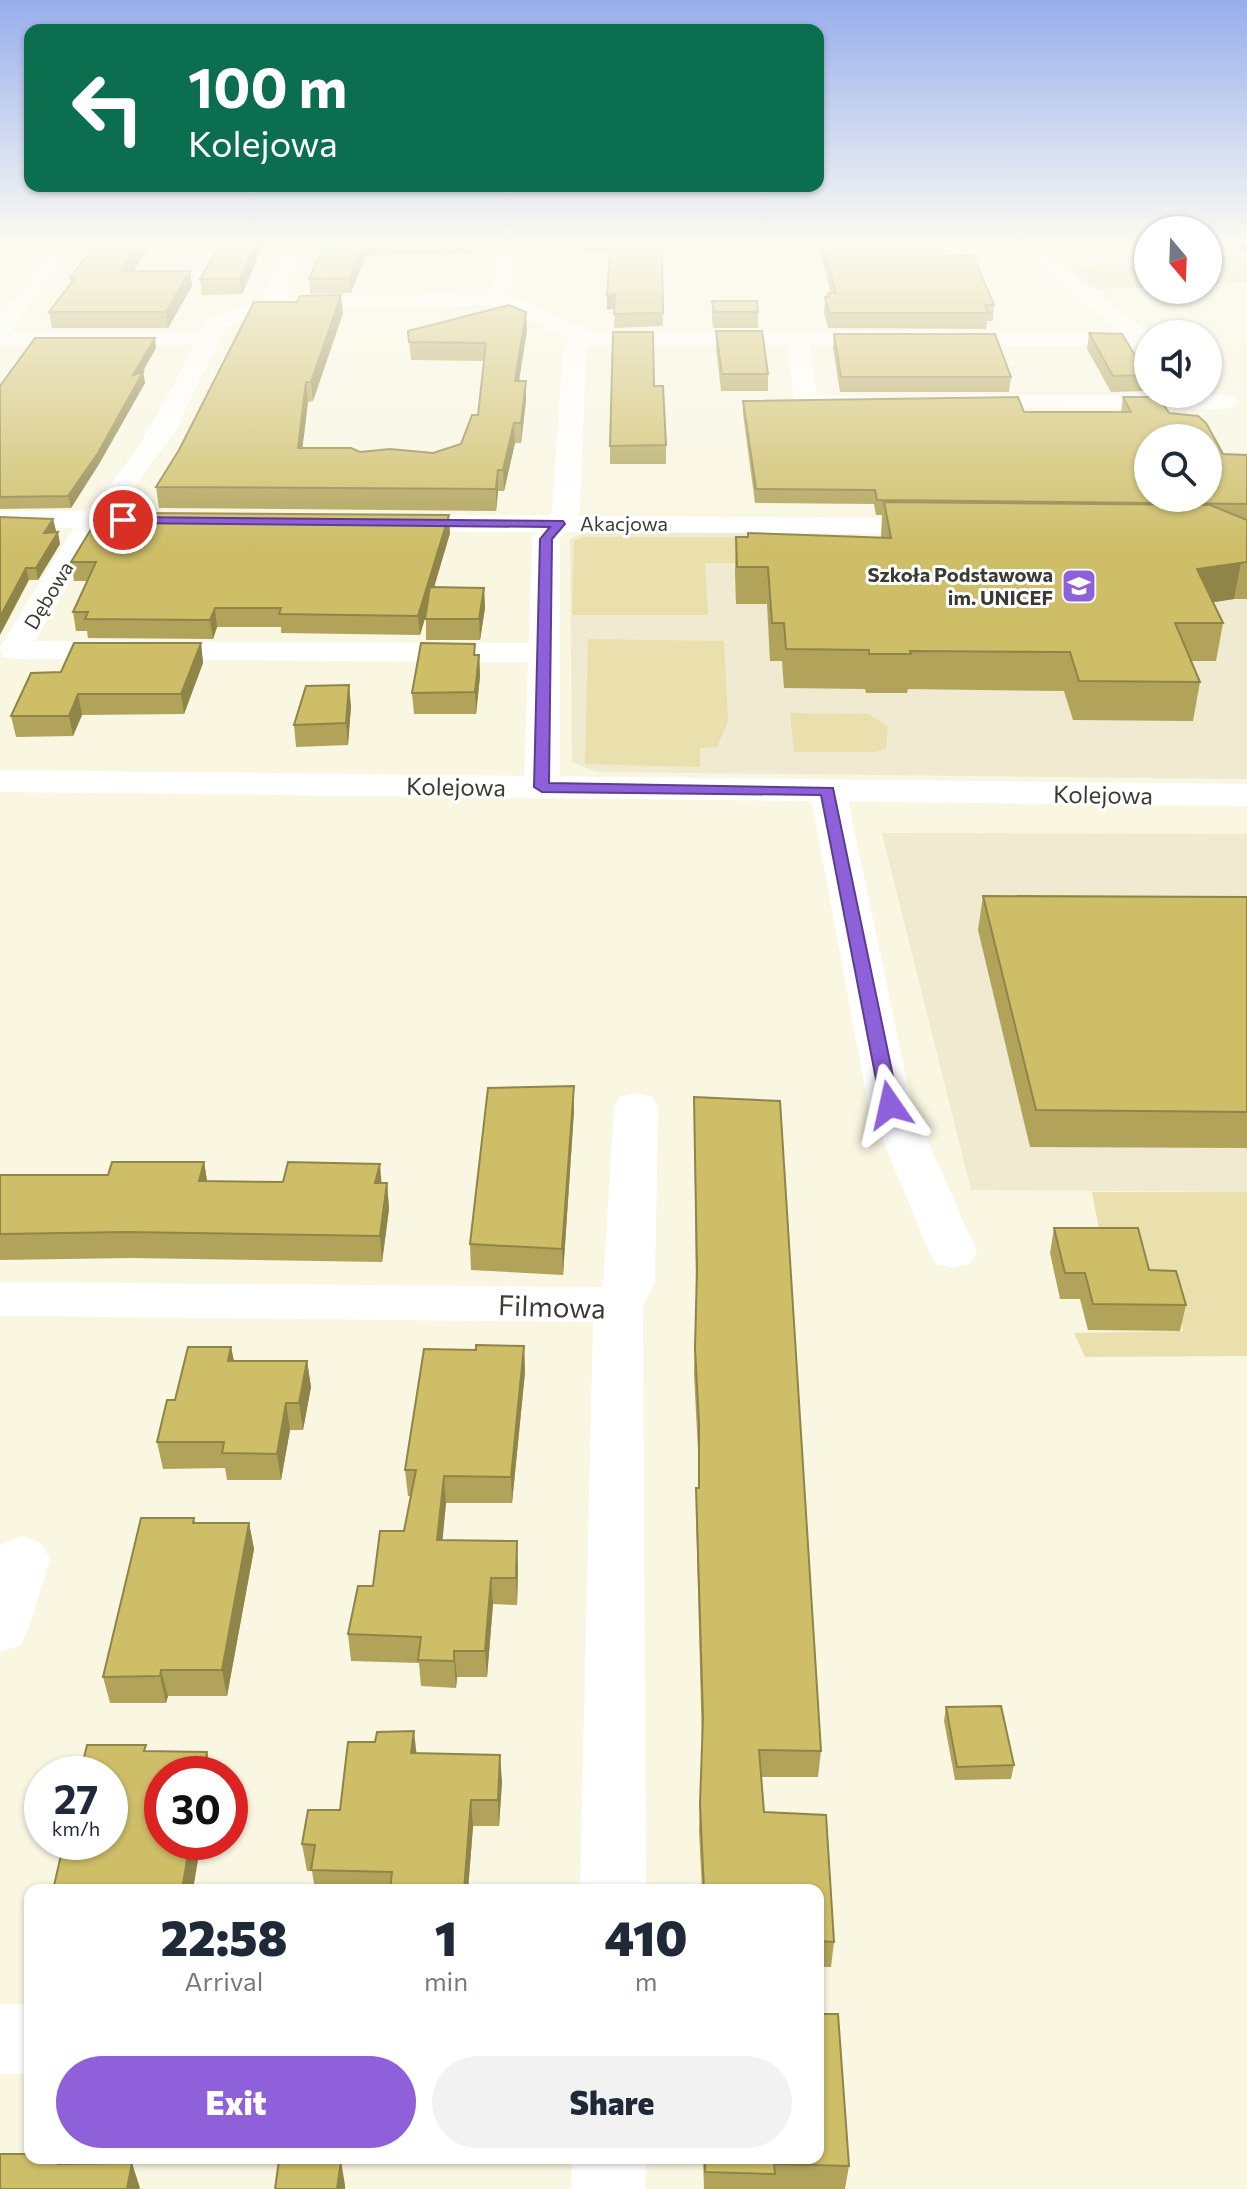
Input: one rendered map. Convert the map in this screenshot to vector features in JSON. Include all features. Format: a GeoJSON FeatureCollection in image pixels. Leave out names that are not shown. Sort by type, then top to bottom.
{"type":"FeatureCollection","features":[{"type":"Feature","properties":{"kind":"street","name":"Dębowa"},"geometry":{"type":"LineString","coordinates":[[203,345],[163,430],[116,497],[93,520],[14,650],[545,653]]}},
{"type":"Feature","properties":{"kind":"street"},"geometry":{"type":"LineString","coordinates":[[542,787],[546,539],[566,511],[575,348],[578,345]]}},
{"type":"Feature","properties":{"kind":"street"},"geometry":{"type":"LineString","coordinates":[[799,345],[806,402],[883,402]]}},
{"type":"Feature","properties":{"kind":"street"},"geometry":{"type":"LineString","coordinates":[[945,402],[1134,398]]}},
{"type":"Feature","properties":{"kind":"street"},"geometry":{"type":"LineString","coordinates":[[1222,400],[1247,419]]}},
{"type":"Feature","properties":{"kind":"street"},"geometry":{"type":"LineString","coordinates":[[0,519],[233,521]]}},
{"type":"Feature","properties":{"kind":"street","name":"Akacjowa"},"geometry":{"type":"LineString","coordinates":[[357,523],[965,527]]}},
{"type":"Feature","properties":{"kind":"street","name":"Kolejowa"},"geometry":{"type":"LineString","coordinates":[[0,781],[1247,795]]}},
{"type":"Feature","properties":{"kind":"street"},"geometry":{"type":"LineString","coordinates":[[828,791],[890,1105],[953,1252]]}},
{"type":"Feature","properties":{"kind":"street"},"geometry":{"type":"LineString","coordinates":[[618,1305],[630,1283],[636,1107]]}},
{"type":"Feature","properties":{"kind":"street","name":"Filmowa"},"geometry":{"type":"LineString","coordinates":[[0,1299],[618,1305],[613,1884]]}},
{"type":"Feature","properties":{"kind":"street"},"geometry":{"type":"LineString","coordinates":[[0,1628],[21,1559]]}},
{"type":"Feature","properties":{"kind":"street"},"geometry":{"type":"LineString","coordinates":[[0,2039],[24,2039]]}},
{"type":"Feature","properties":{"kind":"street"},"geometry":{"type":"LineString","coordinates":[[608,2189],[609,2164]]}},
{"type":"Feature","properties":{"kind":"shaded area"},"geometry":{"type":"Polygon","coordinates":[[[593,531],[857,535],[883,543],[1247,546],[1247,779],[596,772],[572,762],[570,539],[593,531]]]}},
{"type":"Feature","properties":{"kind":"shaded area"},"geometry":{"type":"Polygon","coordinates":[[[585,537],[809,537],[814,563],[705,563],[708,615],[572,615],[574,541],[585,537]]]}},
{"type":"Feature","properties":{"kind":"shaded area"},"geometry":{"type":"Polygon","coordinates":[[[588,639],[724,641],[728,721],[717,747],[700,748],[700,767],[585,764],[588,639]]]}},
{"type":"Feature","properties":{"kind":"shaded area"},"geometry":{"type":"Polygon","coordinates":[[[790,713],[869,714],[888,727],[886,748],[875,752],[794,752],[790,713]]]}},
{"type":"Feature","properties":{"kind":"shaded area"},"geometry":{"type":"Polygon","coordinates":[[[882,833],[1247,834],[1247,1192],[971,1190],[882,833]]]}},
{"type":"Feature","properties":{"kind":"shaded area"},"geometry":{"type":"Polygon","coordinates":[[[1092,1192],[1247,1192],[1247,1356],[1085,1357],[1074,1333],[1183,1331],[1176,1294],[1101,1239],[1092,1192]]]}},
{"type":"Feature","properties":{"kind":"building"},"geometry":{"type":"Polygon","coordinates":[[[30,345],[151,345],[133,375],[143,372],[98,453],[68,496],[0,497],[0,386],[30,345]]]}},
{"type":"Feature","properties":{"kind":"building"},"geometry":{"type":"Polygon","coordinates":[[[232,345],[324,345],[311,382],[306,382],[298,448],[351,448],[360,452],[390,449],[433,453],[461,444],[472,415],[478,415],[486,345],[521,345],[515,381],[526,381],[521,423],[514,423],[503,470],[498,470],[496,489],[156,487],[179,450],[232,345]]]}},
{"type":"Feature","properties":{"kind":"building"},"geometry":{"type":"Polygon","coordinates":[[[613,345],[653,345],[654,386],[663,386],[666,445],[610,446],[613,345]]]}},
{"type":"Feature","properties":{"kind":"building"},"geometry":{"type":"Polygon","coordinates":[[[718,345],[764,345],[768,374],[722,374],[718,345]]]}},
{"type":"Feature","properties":{"kind":"building"},"geometry":{"type":"Polygon","coordinates":[[[836,345],[999,345],[1011,377],[841,377],[836,345]]]}},
{"type":"Feature","properties":{"kind":"building"},"geometry":{"type":"Polygon","coordinates":[[[1096,345],[1129,345],[1134,354],[1134,375],[1113,376],[1096,345]]]}},
{"type":"Feature","properties":{"kind":"building"},"geometry":{"type":"Polygon","coordinates":[[[1018,397],[1024,412],[1131,412],[1123,397],[1134,397],[1134,408],[1166,408],[1169,413],[1198,416],[1207,424],[1134,424],[1134,503],[877,500],[875,490],[756,489],[743,401],[1018,397]]]}},
{"type":"Feature","properties":{"kind":"building"},"geometry":{"type":"Polygon","coordinates":[[[1222,452],[1247,455],[1247,504],[1222,504],[1222,452]]]}},
{"type":"Feature","properties":{"kind":"building"},"geometry":{"type":"Polygon","coordinates":[[[884,502],[1134,504],[1134,512],[1222,510],[1247,520],[1247,562],[1197,569],[1223,623],[1175,623],[1200,682],[1079,681],[1070,652],[910,651],[911,654],[869,654],[869,650],[786,649],[784,623],[772,623],[768,567],[737,567],[736,537],[748,537],[748,533],[891,538],[884,502]]]}},
{"type":"Feature","properties":{"kind":"building"},"geometry":{"type":"Polygon","coordinates":[[[144,513],[449,515],[418,616],[279,614],[281,608],[215,608],[210,620],[85,619],[88,612],[73,612],[96,562],[71,562],[93,526],[139,523],[144,513]]]}},
{"type":"Feature","properties":{"kind":"building"},"geometry":{"type":"Polygon","coordinates":[[[0,517],[53,519],[44,533],[58,532],[36,568],[26,568],[0,617],[0,517]]]}},
{"type":"Feature","properties":{"kind":"building"},"geometry":{"type":"Polygon","coordinates":[[[430,587],[484,588],[479,619],[425,619],[430,587]]]}},
{"type":"Feature","properties":{"kind":"building"},"geometry":{"type":"Polygon","coordinates":[[[74,643],[201,643],[181,694],[78,694],[69,716],[11,716],[31,673],[61,672],[74,643]]]}},
{"type":"Feature","properties":{"kind":"building"},"geometry":{"type":"Polygon","coordinates":[[[421,643],[475,644],[474,655],[479,655],[475,692],[412,693],[421,643]]]}},
{"type":"Feature","properties":{"kind":"building"},"geometry":{"type":"Polygon","coordinates":[[[349,685],[346,723],[294,725],[306,686],[349,685]]]}},
{"type":"Feature","properties":{"kind":"building"},"geometry":{"type":"Polygon","coordinates":[[[983,896],[1247,897],[1247,1112],[1036,1110],[983,896]]]}},
{"type":"Feature","properties":{"kind":"building"},"geometry":{"type":"Polygon","coordinates":[[[574,1086],[562,1249],[470,1244],[488,1088],[574,1086]]]}},
{"type":"Feature","properties":{"kind":"building"},"geometry":{"type":"Polygon","coordinates":[[[694,1097],[780,1101],[821,1751],[759,1750],[764,1812],[826,1815],[834,1942],[824,1941],[824,1884],[704,1884],[700,1804],[703,1718],[696,1488],[699,1488],[695,1348],[694,1097]]]}},
{"type":"Feature","properties":{"kind":"building"},"geometry":{"type":"Polygon","coordinates":[[[112,1162],[204,1162],[199,1181],[283,1182],[288,1162],[380,1164],[375,1183],[387,1183],[380,1236],[127,1232],[0,1234],[0,1175],[108,1175],[112,1162]]]}},
{"type":"Feature","properties":{"kind":"building"},"geometry":{"type":"Polygon","coordinates":[[[1054,1228],[1138,1228],[1149,1270],[1176,1271],[1186,1305],[1093,1304],[1085,1273],[1065,1273],[1054,1228]]]}},
{"type":"Feature","properties":{"kind":"building"},"geometry":{"type":"Polygon","coordinates":[[[476,1345],[524,1346],[511,1477],[444,1476],[437,1540],[517,1541],[516,1578],[491,1578],[485,1651],[454,1651],[454,1661],[418,1660],[421,1637],[348,1634],[358,1586],[373,1586],[380,1531],[404,1531],[416,1470],[405,1470],[424,1349],[476,1350],[476,1345]]]}},
{"type":"Feature","properties":{"kind":"building"},"geometry":{"type":"Polygon","coordinates":[[[188,1347],[231,1347],[228,1361],[307,1361],[299,1403],[286,1403],[277,1454],[222,1453],[224,1442],[157,1442],[167,1400],[175,1400],[188,1347]]]}},
{"type":"Feature","properties":{"kind":"building"},"geometry":{"type":"Polygon","coordinates":[[[141,1518],[194,1518],[193,1523],[249,1523],[222,1670],[161,1670],[160,1676],[103,1677],[141,1518]]]}},
{"type":"Feature","properties":{"kind":"building"},"geometry":{"type":"Polygon","coordinates":[[[1001,1706],[1014,1765],[957,1767],[946,1707],[1001,1706]]]}},
{"type":"Feature","properties":{"kind":"building"},"geometry":{"type":"Polygon","coordinates":[[[414,1731],[411,1753],[500,1755],[498,1800],[471,1800],[464,1884],[391,1884],[392,1872],[311,1870],[315,1845],[302,1844],[308,1810],[340,1810],[348,1742],[375,1742],[377,1732],[414,1731]]]}},
{"type":"Feature","properties":{"kind":"building"},"geometry":{"type":"Polygon","coordinates":[[[87,1745],[146,1745],[144,1751],[207,1752],[206,1756],[144,1756],[144,1860],[187,1860],[183,1884],[54,1884],[60,1860],[128,1860],[128,1756],[84,1756],[87,1745]]]}},
{"type":"Feature","properties":{"kind":"building"},"geometry":{"type":"Polygon","coordinates":[[[824,2014],[838,2014],[849,2166],[774,2164],[824,2164],[824,2014]]]}},
{"type":"Feature","properties":{"kind":"building"},"geometry":{"type":"Polygon","coordinates":[[[0,2154],[24,2154],[24,2164],[132,2164],[127,2189],[0,2189],[0,2154]]]}},
{"type":"Feature","properties":{"kind":"building"},"geometry":{"type":"Polygon","coordinates":[[[278,2164],[341,2164],[337,2189],[275,2189],[278,2164]]]}},
{"type":"Feature","properties":{"kind":"building"},"geometry":{"type":"Polygon","coordinates":[[[705,2164],[774,2164],[775,2174],[705,2172],[705,2164]]]}},
{"type":"Feature","properties":{"kind":"place","name":"Szkoła Podstawowa im. UNICEF"},"geometry":{"type":"Point","coordinates":[1079,586]}},
{"type":"Feature","properties":{"kind":"route"},"geometry":{"type":"LineString","coordinates":[[123,520],[559,524],[546,539],[542,787],[828,791],[890,1105]]}}]}
